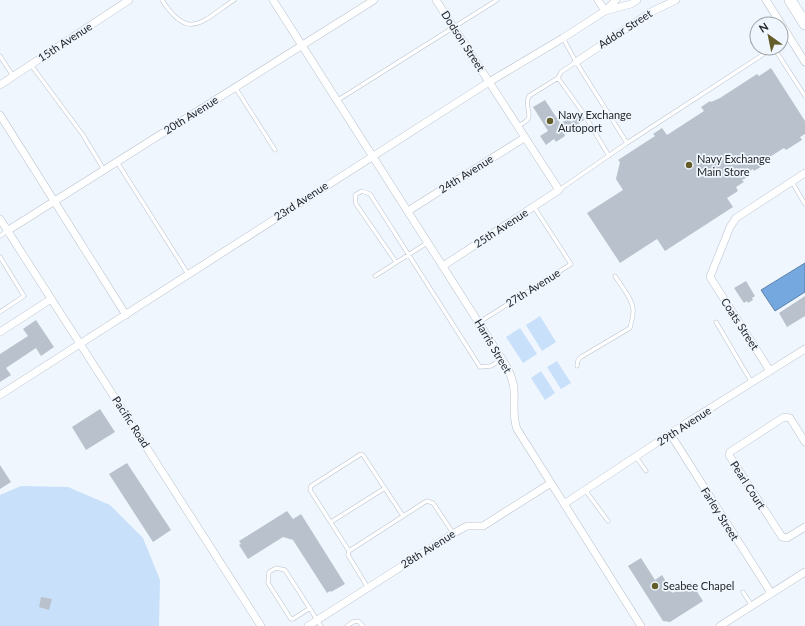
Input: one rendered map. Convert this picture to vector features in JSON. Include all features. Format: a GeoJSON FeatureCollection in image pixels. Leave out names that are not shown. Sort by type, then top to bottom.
{"type":"FeatureCollection","features":[{"type":"Feature","properties":{"kind":"main road"},"geometry":{"type":"LineString","coordinates":[[790,0],[805,24]]}},
{"type":"Feature","properties":{"kind":"street","name":"15th Avenue"},"geometry":{"type":"LineString","coordinates":[[0,85],[130,0]]}},
{"type":"Feature","properties":{"kind":"street","name":"Harris Street"},"geometry":{"type":"LineString","coordinates":[[273,0],[502,359],[510,374],[514,386],[515,423],[517,429],[641,626]]}},
{"type":"Feature","properties":{"kind":"street","name":"20th Avenue"},"geometry":{"type":"LineString","coordinates":[[7,231],[374,0]]}},
{"type":"Feature","properties":{"kind":"street","name":"Dodson Street"},"geometry":{"type":"LineString","coordinates":[[436,0],[558,190]]}},
{"type":"Feature","properties":{"kind":"street"},"geometry":{"type":"LineString","coordinates":[[598,0],[605,11]]}},
{"type":"Feature","properties":{"kind":"street","name":"23rd Avenue"},"geometry":{"type":"LineString","coordinates":[[0,395],[372,156],[489,82],[563,38],[605,11],[616,0]]}},
{"type":"Feature","properties":{"kind":"street","name":"23rd Avenue"},"geometry":{"type":"LineString","coordinates":[[605,11],[631,4],[637,0]]}},
{"type":"Feature","properties":{"kind":"street","name":"Addor Street"},"geometry":{"type":"LineString","coordinates":[[576,62],[650,12],[676,0]]}},
{"type":"Feature","properties":{"kind":"street"},"geometry":{"type":"LineString","coordinates":[[766,0],[805,62]]}},
{"type":"Feature","properties":{"kind":"street"},"geometry":{"type":"LineString","coordinates":[[0,115],[126,315]]}},
{"type":"Feature","properties":{"kind":"street","name":"24th Avenue"},"geometry":{"type":"LineString","coordinates":[[408,211],[524,138]]}},
{"type":"Feature","properties":{"kind":"street"},"geometry":{"type":"LineString","coordinates":[[792,182],[805,174]]}},
{"type":"Feature","properties":{"kind":"street","name":"Coats Street"},"geometry":{"type":"LineString","coordinates":[[770,371],[710,277],[730,227],[736,218],[792,182]]}},
{"type":"Feature","properties":{"kind":"street","name":"25th Avenue"},"geometry":{"type":"LineString","coordinates":[[443,266],[558,190]]}},
{"type":"Feature","properties":{"kind":"street","name":"Pacific Road"},"geometry":{"type":"LineString","coordinates":[[0,220],[81,343],[261,626]]}},
{"type":"Feature","properties":{"kind":"street"},"geometry":{"type":"LineString","coordinates":[[0,332],[51,299]]}},
{"type":"Feature","properties":{"kind":"street","name":"29th Avenue"},"geometry":{"type":"LineString","coordinates":[[564,504],[805,349]]}},
{"type":"Feature","properties":{"kind":"street","name":"Pearl Court"},"geometry":{"type":"LineString","coordinates":[[805,442],[790,418],[784,417],[730,452],[729,455],[782,538],[787,538],[805,527]]}},
{"type":"Feature","properties":{"kind":"street","name":"Farley Street"},"geometry":{"type":"LineString","coordinates":[[670,435],[771,594]]}},
{"type":"Feature","properties":{"kind":"street","name":"28th Avenue"},"geometry":{"type":"LineString","coordinates":[[308,626],[319,623],[368,588],[453,533],[467,526],[483,526],[551,483]]}},
{"type":"Feature","properties":{"kind":"street"},"geometry":{"type":"LineString","coordinates":[[720,626],[805,572]]}},
{"type":"Feature","properties":{"kind":"lane"},"geometry":{"type":"LineString","coordinates":[[162,0],[176,19],[190,25],[198,24],[234,0]]}},
{"type":"Feature","properties":{"kind":"lane"},"geometry":{"type":"LineString","coordinates":[[338,100],[497,0]]}},
{"type":"Feature","properties":{"kind":"lane"},"geometry":{"type":"LineString","coordinates":[[563,38],[576,62],[627,143]]}},
{"type":"Feature","properties":{"kind":"lane"},"geometry":{"type":"LineString","coordinates":[[0,56],[13,76]]}},
{"type":"Feature","properties":{"kind":"lane"},"geometry":{"type":"LineString","coordinates":[[558,190],[627,143],[762,56]]}},
{"type":"Feature","properties":{"kind":"lane"},"geometry":{"type":"LineString","coordinates":[[779,56],[805,96]]}},
{"type":"Feature","properties":{"kind":"lane"},"geometry":{"type":"LineString","coordinates":[[517,127],[528,120],[529,116],[526,106],[528,96],[558,78],[561,72],[576,62]]}},
{"type":"Feature","properties":{"kind":"lane"},"geometry":{"type":"LineString","coordinates":[[31,65],[83,135],[104,170]]}},
{"type":"Feature","properties":{"kind":"lane"},"geometry":{"type":"LineString","coordinates":[[558,78],[584,114],[609,156]]}},
{"type":"Feature","properties":{"kind":"lane"},"geometry":{"type":"LineString","coordinates":[[236,87],[274,150]]}},
{"type":"Feature","properties":{"kind":"lane"},"geometry":{"type":"LineString","coordinates":[[117,162],[188,274]]}},
{"type":"Feature","properties":{"kind":"lane"},"geometry":{"type":"LineString","coordinates":[[792,182],[805,204]]}},
{"type":"Feature","properties":{"kind":"lane"},"geometry":{"type":"LineString","coordinates":[[396,262],[356,204],[355,195],[362,191],[370,194],[480,367],[491,366],[502,359]]}},
{"type":"Feature","properties":{"kind":"lane","name":"27th Avenue"},"geometry":{"type":"LineString","coordinates":[[478,323],[570,264],[534,206]]}},
{"type":"Feature","properties":{"kind":"lane"},"geometry":{"type":"LineString","coordinates":[[0,236],[7,231]]}},
{"type":"Feature","properties":{"kind":"lane"},"geometry":{"type":"LineString","coordinates":[[375,276],[428,242]]}},
{"type":"Feature","properties":{"kind":"lane"},"geometry":{"type":"LineString","coordinates":[[0,257],[24,296],[0,312]]}},
{"type":"Feature","properties":{"kind":"lane"},"geometry":{"type":"LineString","coordinates":[[577,366],[578,360],[581,357],[630,328],[634,315],[632,303],[615,276]]}},
{"type":"Feature","properties":{"kind":"lane"},"geometry":{"type":"LineString","coordinates":[[716,322],[752,382]]}},
{"type":"Feature","properties":{"kind":"lane"},"geometry":{"type":"LineString","coordinates":[[368,588],[348,555],[349,551],[310,490],[311,486],[359,455],[364,455],[402,516]]}},
{"type":"Feature","properties":{"kind":"lane"},"geometry":{"type":"LineString","coordinates":[[636,457],[646,471]]}},
{"type":"Feature","properties":{"kind":"lane"},"geometry":{"type":"LineString","coordinates":[[331,522],[384,488]]}},
{"type":"Feature","properties":{"kind":"lane"},"geometry":{"type":"LineString","coordinates":[[585,490],[601,514],[608,520]]}},
{"type":"Feature","properties":{"kind":"lane"},"geometry":{"type":"LineString","coordinates":[[349,551],[425,502],[433,503],[453,533]]}},
{"type":"Feature","properties":{"kind":"lane"},"geometry":{"type":"LineString","coordinates":[[310,608],[293,619],[291,618],[268,583],[269,572],[276,568],[284,570],[310,608],[319,623]]}},
{"type":"Feature","properties":{"kind":"lane"},"geometry":{"type":"LineString","coordinates":[[743,592],[752,606]]}},
{"type":"Feature","properties":{"kind":"lane"},"geometry":{"type":"LineString","coordinates":[[347,626],[358,621],[363,626]]}},
{"type":"Feature","properties":{"kind":"shaded area"},"geometry":{"type":"Polygon","coordinates":[[[540,316],[556,342],[542,351],[526,325],[540,316]]]}},
{"type":"Feature","properties":{"kind":"shaded area"},"geometry":{"type":"Polygon","coordinates":[[[520,328],[537,354],[523,363],[506,337],[520,328]]]}},
{"type":"Feature","properties":{"kind":"shaded area"},"geometry":{"type":"Polygon","coordinates":[[[557,361],[571,383],[561,389],[547,367],[557,361]]]}},
{"type":"Feature","properties":{"kind":"shaded area"},"geometry":{"type":"Polygon","coordinates":[[[541,371],[555,393],[545,400],[531,378],[541,371]]]}},
{"type":"Feature","properties":{"kind":"shaded area"},"geometry":{"type":"Polygon","coordinates":[[[21,486],[68,487],[110,505],[143,538],[160,580],[159,626],[0,626],[0,495],[21,486]]]}},
{"type":"Feature","properties":{"kind":"water"},"geometry":{"type":"Polygon","coordinates":[[[805,263],[805,292],[775,311],[761,290],[805,263]]]}},
{"type":"Feature","properties":{"kind":"building","name":"Navy Exchange Main Store"},"geometry":{"type":"Polygon","coordinates":[[[771,68],[805,121],[805,134],[800,137],[802,140],[786,150],[784,148],[768,158],[771,161],[754,171],[753,169],[743,175],[746,178],[742,180],[744,182],[736,187],[738,191],[727,198],[733,207],[665,251],[657,239],[620,263],[587,213],[623,190],[616,179],[620,162],[618,160],[655,136],[653,134],[662,128],[667,135],[704,111],[701,107],[710,101],[711,102],[720,98],[757,74],[759,76],[771,68]]]}},
{"type":"Feature","properties":{"kind":"building","name":"Navy Exchange Autoport"},"geometry":{"type":"Polygon","coordinates":[[[545,100],[560,123],[569,119],[571,122],[581,115],[584,120],[564,133],[565,136],[556,142],[554,139],[546,145],[540,136],[548,131],[533,107],[545,100]]]}},
{"type":"Feature","properties":{"kind":"building"},"geometry":{"type":"Polygon","coordinates":[[[746,281],[755,296],[752,298],[753,300],[748,303],[747,301],[744,303],[734,288],[746,281]]]}},
{"type":"Feature","properties":{"kind":"building"},"geometry":{"type":"Polygon","coordinates":[[[805,296],[805,316],[787,327],[779,313],[805,296]]]}},
{"type":"Feature","properties":{"kind":"building"},"geometry":{"type":"Polygon","coordinates":[[[36,320],[54,347],[41,356],[36,348],[6,368],[11,375],[0,382],[0,354],[28,336],[23,329],[36,320]]]}},
{"type":"Feature","properties":{"kind":"building"},"geometry":{"type":"Polygon","coordinates":[[[100,409],[115,432],[86,450],[72,427],[100,409]]]}},
{"type":"Feature","properties":{"kind":"building"},"geometry":{"type":"Polygon","coordinates":[[[127,463],[171,530],[153,542],[109,474],[127,463]]]}},
{"type":"Feature","properties":{"kind":"building"},"geometry":{"type":"Polygon","coordinates":[[[0,465],[11,482],[0,489],[0,465]]]}},
{"type":"Feature","properties":{"kind":"building"},"geometry":{"type":"Polygon","coordinates":[[[287,511],[293,519],[301,514],[345,584],[327,593],[293,540],[283,537],[248,559],[239,545],[241,544],[239,541],[287,511]]]}},
{"type":"Feature","properties":{"kind":"building","name":"Seabee Chapel"},"geometry":{"type":"Polygon","coordinates":[[[641,558],[655,580],[662,575],[673,593],[691,582],[703,601],[670,622],[663,621],[628,566],[641,558]]]}},
{"type":"Feature","properties":{"kind":"building"},"geometry":{"type":"Polygon","coordinates":[[[41,597],[52,599],[49,610],[39,607],[41,597]]]}},
{"type":"Feature","properties":{"kind":"place","name":"Navy Exchange Autoport"},"geometry":{"type":"Point","coordinates":[550,121]}},
{"type":"Feature","properties":{"kind":"place","name":"Navy Exchange Main Store"},"geometry":{"type":"Point","coordinates":[689,165]}},
{"type":"Feature","properties":{"kind":"place","name":"Seabee Chapel"},"geometry":{"type":"Point","coordinates":[655,586]}}]}
